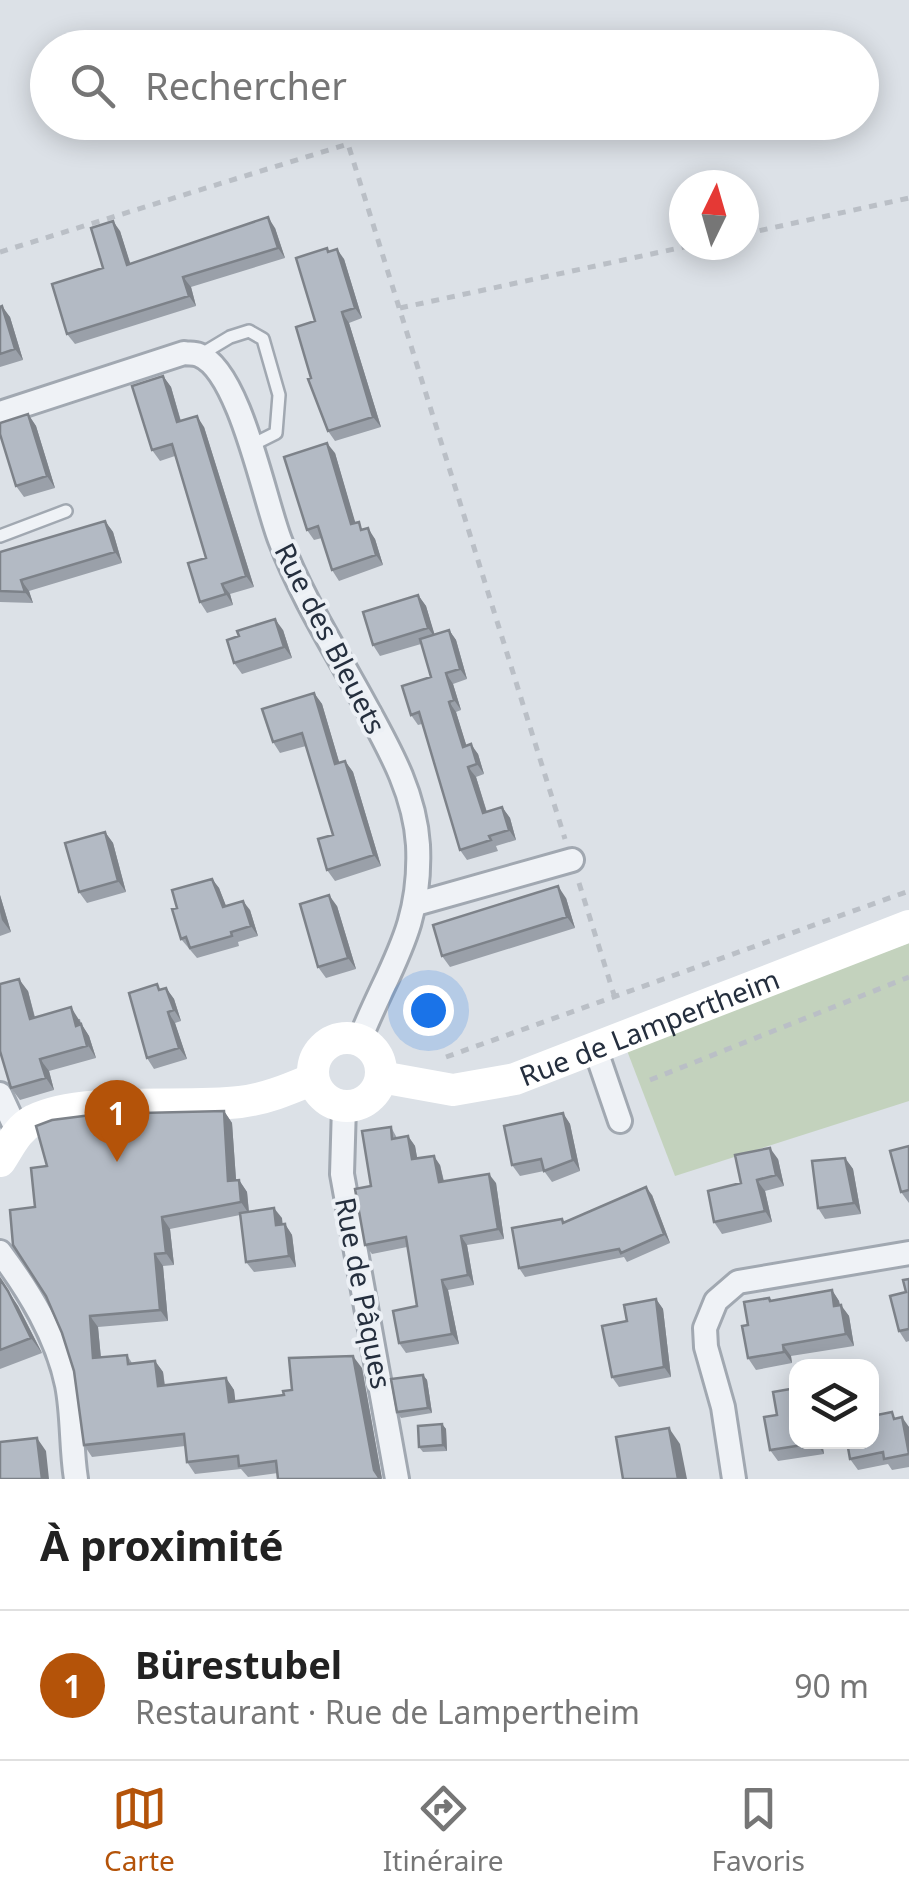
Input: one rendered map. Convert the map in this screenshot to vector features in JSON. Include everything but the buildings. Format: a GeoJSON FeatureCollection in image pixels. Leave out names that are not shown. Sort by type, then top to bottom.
{"type":"FeatureCollection","features":[{"type":"Feature","properties":{"kind":"main road","name":"Rue de Lampertheim"},"geometry":{"type":"LineString","coordinates":[[381,1077],[452,1090],[515,1078],[909,926]]}},
{"type":"Feature","properties":{"kind":"main road"},"geometry":{"type":"LineString","coordinates":[[346,1037],[360,1040],[378,1057],[381,1077],[372,1095],[362,1103],[344,1106],[323,1097],[314,1079],[314,1060],[331,1041],[346,1037]]}},
{"type":"Feature","properties":{"kind":"main road"},"geometry":{"type":"LineString","coordinates":[[0,1161],[18,1133],[36,1119],[55,1114],[128,1106],[244,1102],[314,1079]]}},
{"type":"Feature","properties":{"kind":"street"},"geometry":{"type":"LineString","coordinates":[[0,413],[184,354],[200,355]]}},
{"type":"Feature","properties":{"kind":"street","name":"Rue des Bleuets"},"geometry":{"type":"LineString","coordinates":[[200,355],[231,389],[288,563],[398,766],[418,841],[416,904],[399,956],[360,1040]]}},
{"type":"Feature","properties":{"kind":"street"},"geometry":{"type":"LineString","coordinates":[[416,904],[572,860]]}},
{"type":"Feature","properties":{"kind":"street"},"geometry":{"type":"LineString","coordinates":[[595,1048],[620,1121]]}},
{"type":"Feature","properties":{"kind":"street"},"geometry":{"type":"LineString","coordinates":[[0,1094],[18,1133]]}},
{"type":"Feature","properties":{"kind":"street","name":"Rue de Pâques"},"geometry":{"type":"LineString","coordinates":[[344,1106],[342,1174],[397,1479]]}},
{"type":"Feature","properties":{"kind":"street"},"geometry":{"type":"LineString","coordinates":[[0,1252],[32,1301],[57,1350],[67,1387],[76,1479]]}},
{"type":"Feature","properties":{"kind":"street"},"geometry":{"type":"LineString","coordinates":[[734,1479],[723,1407],[706,1347],[705,1328],[716,1301],[738,1282],[909,1253]]}},
{"type":"Feature","properties":{"kind":"lane"},"geometry":{"type":"LineString","coordinates":[[200,355],[249,331],[264,339],[279,395],[276,433],[250,446]]}},
{"type":"Feature","properties":{"kind":"lane"},"geometry":{"type":"LineString","coordinates":[[0,536],[66,511]]}},
{"type":"Feature","properties":{"kind":"path"},"geometry":{"type":"LineString","coordinates":[[0,252],[348,144],[615,998]]}},
{"type":"Feature","properties":{"kind":"path"},"geometry":{"type":"LineString","coordinates":[[759,231],[909,198]]}},
{"type":"Feature","properties":{"kind":"path"},"geometry":{"type":"LineString","coordinates":[[400,308],[669,250]]}},
{"type":"Feature","properties":{"kind":"path"},"geometry":{"type":"LineString","coordinates":[[425,1087],[432,1062],[909,891]]}},
{"type":"Feature","properties":{"kind":"path"},"geometry":{"type":"LineString","coordinates":[[650,1080],[909,978]]}},
{"type":"Feature","properties":{"kind":"green space"},"geometry":{"type":"Polygon","coordinates":[[[909,943],[909,1101],[675,1176],[626,1048],[909,943]]]}},
{"type":"Feature","properties":{"kind":"place","name":"Bürestubel"},"geometry":{"type":"Point","coordinates":[117,1162]}}]}
